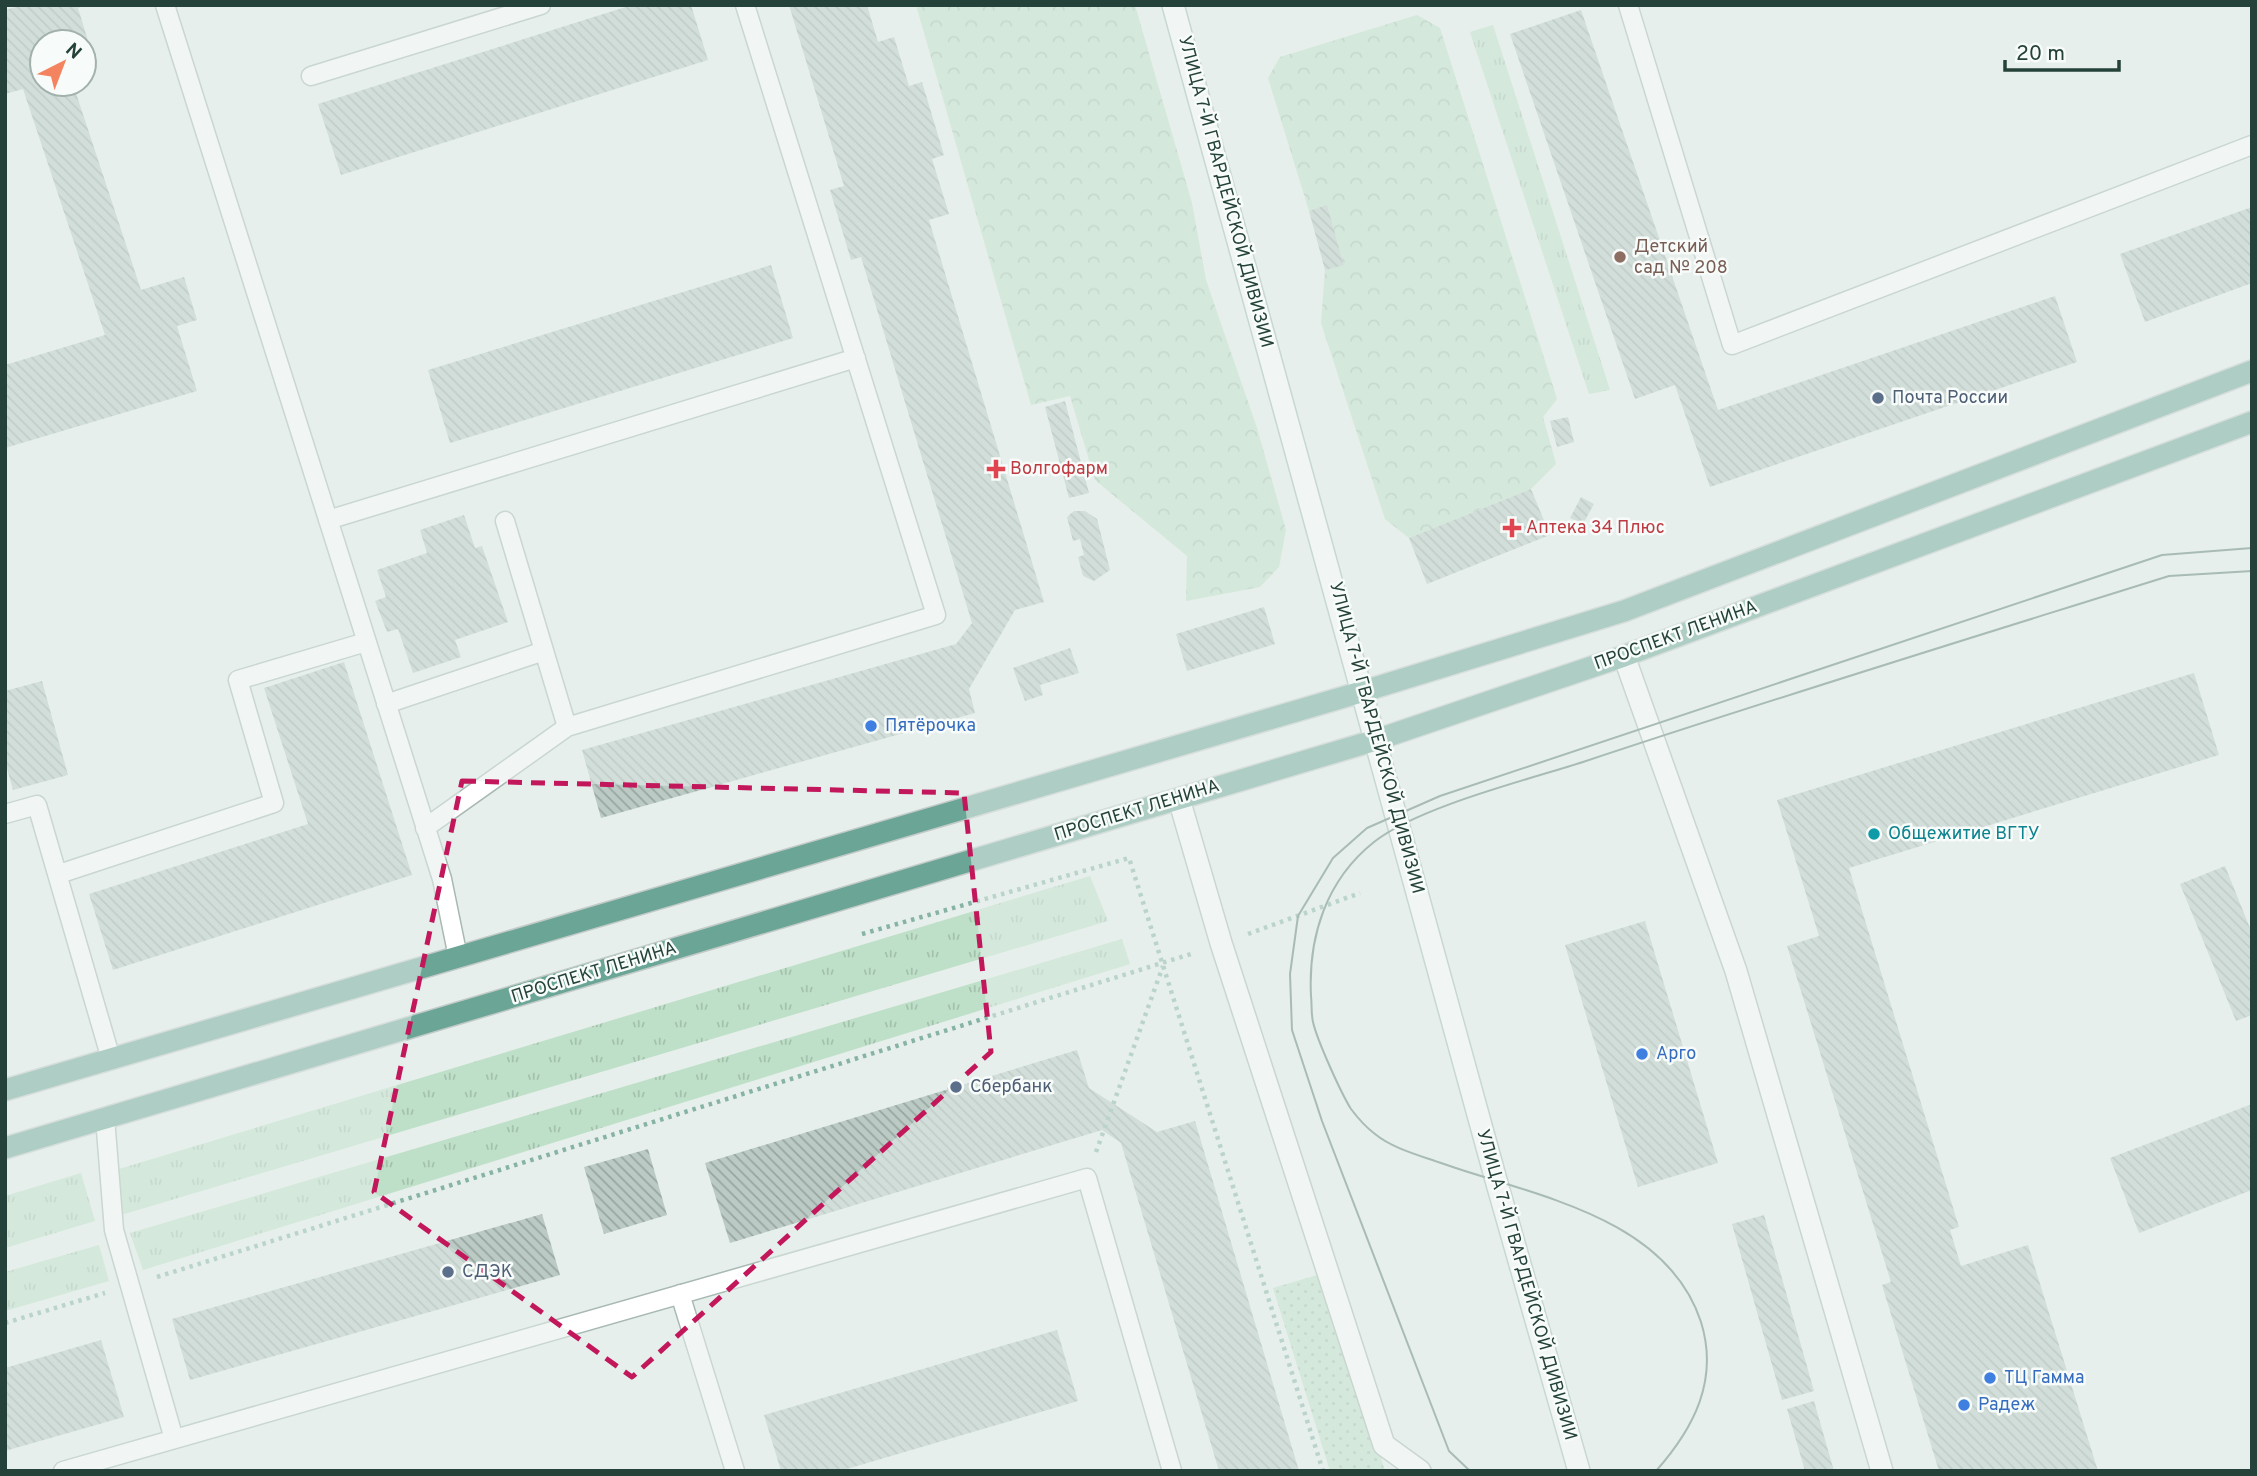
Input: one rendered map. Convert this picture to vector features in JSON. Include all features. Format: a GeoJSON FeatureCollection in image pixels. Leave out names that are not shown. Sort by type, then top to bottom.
{"type":"FeatureCollection","features":[{"type":"Feature","properties":{"kind":"main road"},"geometry":{"type":"LineString","coordinates":[[5,1090],[1361,692],[1623,611],[2252,371]]}},
{"type":"Feature","properties":{"kind":"main road","name":"ПРОСПЕКТ ЛЕНИНА"},"geometry":{"type":"LineString","coordinates":[[5,1147],[1376,740],[1624,656],[2252,422]]}},
{"type":"Feature","properties":{"kind":"street","name":"УЛИЦА 7-Й ГВАРДЕЙСКОЙ ДИВИЗИИ"},"geometry":{"type":"LineString","coordinates":[[1173,5],[1361,692],[1579,1471]]}},
{"type":"Feature","properties":{"kind":"street"},"geometry":{"type":"LineString","coordinates":[[1624,656],[1736,971],[1882,1471]]}},
{"type":"Feature","properties":{"kind":"street"},"geometry":{"type":"LineString","coordinates":[[1179,799],[1221,943],[1384,1445],[1420,1471]]}},
{"type":"Feature","properties":{"kind":"lane"},"geometry":{"type":"LineString","coordinates":[[165,5],[442,879],[458,957]]}},
{"type":"Feature","properties":{"kind":"lane"},"geometry":{"type":"LineString","coordinates":[[311,76],[541,5]]}},
{"type":"Feature","properties":{"kind":"lane"},"geometry":{"type":"LineString","coordinates":[[425,828],[567,727],[936,615],[745,5]]}},
{"type":"Feature","properties":{"kind":"lane"},"geometry":{"type":"LineString","coordinates":[[1628,5],[1732,345],[2252,145]]}},
{"type":"Feature","properties":{"kind":"lane"},"geometry":{"type":"LineString","coordinates":[[328,520],[856,358]]}},
{"type":"Feature","properties":{"kind":"lane"},"geometry":{"type":"LineString","coordinates":[[505,521],[567,727]]}},
{"type":"Feature","properties":{"kind":"lane"},"geometry":{"type":"LineString","coordinates":[[59,874],[274,803],[238,680],[366,642]]}},
{"type":"Feature","properties":{"kind":"lane"},"geometry":{"type":"LineString","coordinates":[[386,704],[544,651]]}},
{"type":"Feature","properties":{"kind":"lane"},"geometry":{"type":"LineString","coordinates":[[5,814],[37,805],[111,1059]]}},
{"type":"Feature","properties":{"kind":"lane"},"geometry":{"type":"LineString","coordinates":[[105,1118],[114,1230],[174,1439]]}},
{"type":"Feature","properties":{"kind":"lane"},"geometry":{"type":"LineString","coordinates":[[63,1471],[1087,1178],[1172,1471]]}},
{"type":"Feature","properties":{"kind":"lane"},"geometry":{"type":"LineString","coordinates":[[680,1294],[735,1471]]}},
{"type":"Feature","properties":{"kind":"path"},"geometry":{"type":"LineString","coordinates":[[862,934],[1129,858],[1323,1471]]}},
{"type":"Feature","properties":{"kind":"path"},"geometry":{"type":"LineString","coordinates":[[5,1323],[1163,965],[1360,893]]}},
{"type":"Feature","properties":{"kind":"path"},"geometry":{"type":"LineString","coordinates":[[1087,1178],[1163,965]]}},
{"type":"Feature","properties":{"kind":"highlighted area"},"geometry":{"type":"Polygon","coordinates":[[[462,781],[964,793],[991,1052],[632,1377],[374,1192],[462,781]]]}},
{"type":"Feature","properties":{"kind":"green space"},"geometry":{"type":"Polygon","coordinates":[[[916,5],[1135,5],[1192,203],[1206,280],[1257,428],[1286,530],[1279,567],[1260,587],[1186,601],[1187,556],[1095,480],[1070,396],[1031,405],[916,5]]]}},
{"type":"Feature","properties":{"kind":"green space"},"geometry":{"type":"Polygon","coordinates":[[[1417,15],[1440,28],[1557,399],[1543,417],[1556,464],[1531,489],[1409,538],[1385,519],[1321,323],[1325,270],[1344,264],[1327,206],[1309,211],[1268,78],[1280,57],[1417,15]]]}},
{"type":"Feature","properties":{"kind":"green space"},"geometry":{"type":"Polygon","coordinates":[[[1493,25],[1610,390],[1589,394],[1470,32],[1493,25]]]}},
{"type":"Feature","properties":{"kind":"green space"},"geometry":{"type":"Polygon","coordinates":[[[1090,876],[1108,921],[121,1215],[109,1172],[1090,876]]]}},
{"type":"Feature","properties":{"kind":"green space"},"geometry":{"type":"Polygon","coordinates":[[[1122,939],[1130,964],[143,1270],[130,1233],[1122,939]]]}},
{"type":"Feature","properties":{"kind":"green space"},"geometry":{"type":"Polygon","coordinates":[[[81,1173],[95,1221],[5,1248],[5,1196],[81,1173]]]}},
{"type":"Feature","properties":{"kind":"green space"},"geometry":{"type":"Polygon","coordinates":[[[99,1245],[109,1281],[5,1311],[5,1272],[99,1245]]]}},
{"type":"Feature","properties":{"kind":"green space"},"geometry":{"type":"Polygon","coordinates":[[[1324,1273],[1385,1471],[1330,1471],[1273,1288],[1324,1273]]]}},
{"type":"Feature","properties":{"kind":"building"},"geometry":{"type":"Polygon","coordinates":[[[23,5],[86,5],[78,8],[84,28],[28,28],[28,98],[78,98],[141,290],[184,277],[197,320],[177,326],[197,391],[5,448],[5,365],[105,335],[23,89],[5,94],[5,10],[23,5]]]}},
{"type":"Feature","properties":{"kind":"building"},"geometry":{"type":"Polygon","coordinates":[[[632,5],[691,5],[708,60],[341,175],[318,104],[632,5]]]}},
{"type":"Feature","properties":{"kind":"building"},"geometry":{"type":"Polygon","coordinates":[[[789,5],[867,5],[878,42],[894,37],[909,86],[922,82],[944,155],[932,159],[949,214],[929,220],[1044,602],[1015,610],[969,689],[975,713],[601,818],[582,750],[956,644],[972,623],[861,257],[851,260],[830,190],[844,186],[789,5]]]}},
{"type":"Feature","properties":{"kind":"building"},"geometry":{"type":"Polygon","coordinates":[[[1581,10],[1718,410],[2055,296],[2077,362],[1710,487],[1675,385],[1635,399],[1510,34],[1581,10]]]}},
{"type":"Feature","properties":{"kind":"building"},"geometry":{"type":"Polygon","coordinates":[[[1327,205],[1344,265],[1325,270],[1309,211],[1327,205]]]}},
{"type":"Feature","properties":{"kind":"building"},"geometry":{"type":"Polygon","coordinates":[[[2252,207],[2252,283],[2145,322],[2120,254],[2252,207]]]}},
{"type":"Feature","properties":{"kind":"building"},"geometry":{"type":"Polygon","coordinates":[[[771,265],[793,338],[450,443],[428,370],[771,265]]]}},
{"type":"Feature","properties":{"kind":"building"},"geometry":{"type":"Polygon","coordinates":[[[1065,401],[1089,493],[1069,498],[1045,407],[1065,401]]]}},
{"type":"Feature","properties":{"kind":"building"},"geometry":{"type":"Polygon","coordinates":[[[1568,417],[1574,442],[1557,447],[1550,421],[1568,417]]]}},
{"type":"Feature","properties":{"kind":"building"},"geometry":{"type":"Polygon","coordinates":[[[1531,489],[1550,535],[1427,584],[1409,538],[1531,489]]]}},
{"type":"Feature","properties":{"kind":"building"},"geometry":{"type":"Polygon","coordinates":[[[1581,497],[1594,504],[1583,524],[1570,518],[1581,497]]]}},
{"type":"Feature","properties":{"kind":"building"},"geometry":{"type":"Polygon","coordinates":[[[1074,511],[1085,511],[1097,519],[1110,570],[1094,581],[1083,576],[1078,557],[1084,555],[1080,539],[1073,541],[1067,517],[1074,511]]]}},
{"type":"Feature","properties":{"kind":"building"},"geometry":{"type":"Polygon","coordinates":[[[464,515],[475,548],[482,546],[508,622],[455,640],[461,657],[413,673],[398,629],[387,632],[375,601],[386,597],[377,570],[427,553],[420,530],[464,515]]]}},
{"type":"Feature","properties":{"kind":"building"},"geometry":{"type":"Polygon","coordinates":[[[1264,607],[1275,644],[1187,671],[1176,634],[1264,607]]]}},
{"type":"Feature","properties":{"kind":"building"},"geometry":{"type":"Polygon","coordinates":[[[1070,648],[1079,673],[1040,685],[1043,695],[1025,701],[1013,668],[1070,648]]]}},
{"type":"Feature","properties":{"kind":"building"},"geometry":{"type":"Polygon","coordinates":[[[344,662],[412,875],[113,970],[89,894],[308,824],[264,688],[344,662]]]}},
{"type":"Feature","properties":{"kind":"building"},"geometry":{"type":"Polygon","coordinates":[[[2194,673],[2219,755],[1849,868],[1959,1227],[1950,1230],[1961,1266],[2028,1245],[2098,1471],[1939,1471],[1882,1285],[1891,1282],[1787,946],[1819,936],[1777,800],[2194,673]]]}},
{"type":"Feature","properties":{"kind":"building"},"geometry":{"type":"Polygon","coordinates":[[[42,681],[68,775],[13,790],[5,761],[5,691],[42,681]]]}},
{"type":"Feature","properties":{"kind":"building"},"geometry":{"type":"Polygon","coordinates":[[[2225,866],[2252,933],[2252,1015],[2236,1021],[2180,884],[2225,866]]]}},
{"type":"Feature","properties":{"kind":"building","name":"Арго"},"geometry":{"type":"Polygon","coordinates":[[[1645,921],[1718,1163],[1638,1187],[1565,945],[1645,921]]]}},
{"type":"Feature","properties":{"kind":"building"},"geometry":{"type":"Polygon","coordinates":[[[1077,1050],[1089,1088],[1157,1132],[1195,1121],[1299,1471],[1219,1471],[1121,1143],[1102,1130],[730,1243],[705,1163],[1077,1050]]]}},
{"type":"Feature","properties":{"kind":"building"},"geometry":{"type":"Polygon","coordinates":[[[2252,1104],[2252,1190],[2139,1233],[2110,1158],[2252,1104]]]}},
{"type":"Feature","properties":{"kind":"building"},"geometry":{"type":"Polygon","coordinates":[[[648,1149],[667,1215],[604,1234],[584,1167],[648,1149]]]}},
{"type":"Feature","properties":{"kind":"building"},"geometry":{"type":"Polygon","coordinates":[[[542,1214],[560,1275],[190,1380],[172,1319],[542,1214]]]}},
{"type":"Feature","properties":{"kind":"building"},"geometry":{"type":"Polygon","coordinates":[[[1764,1215],[1814,1391],[1782,1400],[1732,1224],[1764,1215]]]}},
{"type":"Feature","properties":{"kind":"building"},"geometry":{"type":"Polygon","coordinates":[[[1057,1330],[1078,1401],[840,1471],[781,1471],[764,1415],[1057,1330]]]}},
{"type":"Feature","properties":{"kind":"building"},"geometry":{"type":"Polygon","coordinates":[[[101,1340],[124,1417],[5,1451],[5,1368],[101,1340]]]}},
{"type":"Feature","properties":{"kind":"building"},"geometry":{"type":"Polygon","coordinates":[[[1814,1401],[1834,1471],[1805,1471],[1787,1409],[1814,1401]]]}},
{"type":"Feature","properties":{"kind":"tram line"},"geometry":{"type":"LineString","coordinates":[[1470,1471],[1449,1451],[1322,1121],[1292,1030],[1290,974],[1298,916],[1333,858],[1367,828],[1440,796],[2162,555],[2252,548]]}},
{"type":"Feature","properties":{"kind":"tram line"},"geometry":{"type":"LineString","coordinates":[[1656,1471],[1682,1438],[1700,1402],[1705,1383],[1706,1343],[1701,1322],[1683,1286],[1658,1256],[1627,1233],[1591,1214],[1397,1147],[1365,1126],[1351,1109],[1330,1066],[1315,1030],[1312,1012],[1311,974],[1317,931],[1323,911],[1343,874],[1357,857],[1393,829],[1474,796],[2169,576],[2252,571]]}},
{"type":"Feature","properties":{"kind":"place","name":"Детский сад № 208"},"geometry":{"type":"Point","coordinates":[1620,257]}},
{"type":"Feature","properties":{"kind":"place","name":"Почта России"},"geometry":{"type":"Point","coordinates":[1878,398]}},
{"type":"Feature","properties":{"kind":"place","name":"Волгофарм"},"geometry":{"type":"Point","coordinates":[996,469]}},
{"type":"Feature","properties":{"kind":"place","name":"Аптека 34 Плюс"},"geometry":{"type":"Point","coordinates":[1512,528]}},
{"type":"Feature","properties":{"kind":"place","name":"Пятёрочка"},"geometry":{"type":"Point","coordinates":[871,726]}},
{"type":"Feature","properties":{"kind":"place","name":"Общежитие ВГТУ"},"geometry":{"type":"Point","coordinates":[1874,834]}},
{"type":"Feature","properties":{"kind":"place","name":"Арго"},"geometry":{"type":"Point","coordinates":[1642,1054]}},
{"type":"Feature","properties":{"kind":"place","name":"Сбербанк"},"geometry":{"type":"Point","coordinates":[956,1087]}},
{"type":"Feature","properties":{"kind":"place","name":"СДЭК"},"geometry":{"type":"Point","coordinates":[448,1272]}},
{"type":"Feature","properties":{"kind":"place","name":"ТЦ Гамма"},"geometry":{"type":"Point","coordinates":[1990,1378]}},
{"type":"Feature","properties":{"kind":"place","name":"Радеж"},"geometry":{"type":"Point","coordinates":[1964,1405]}}]}
